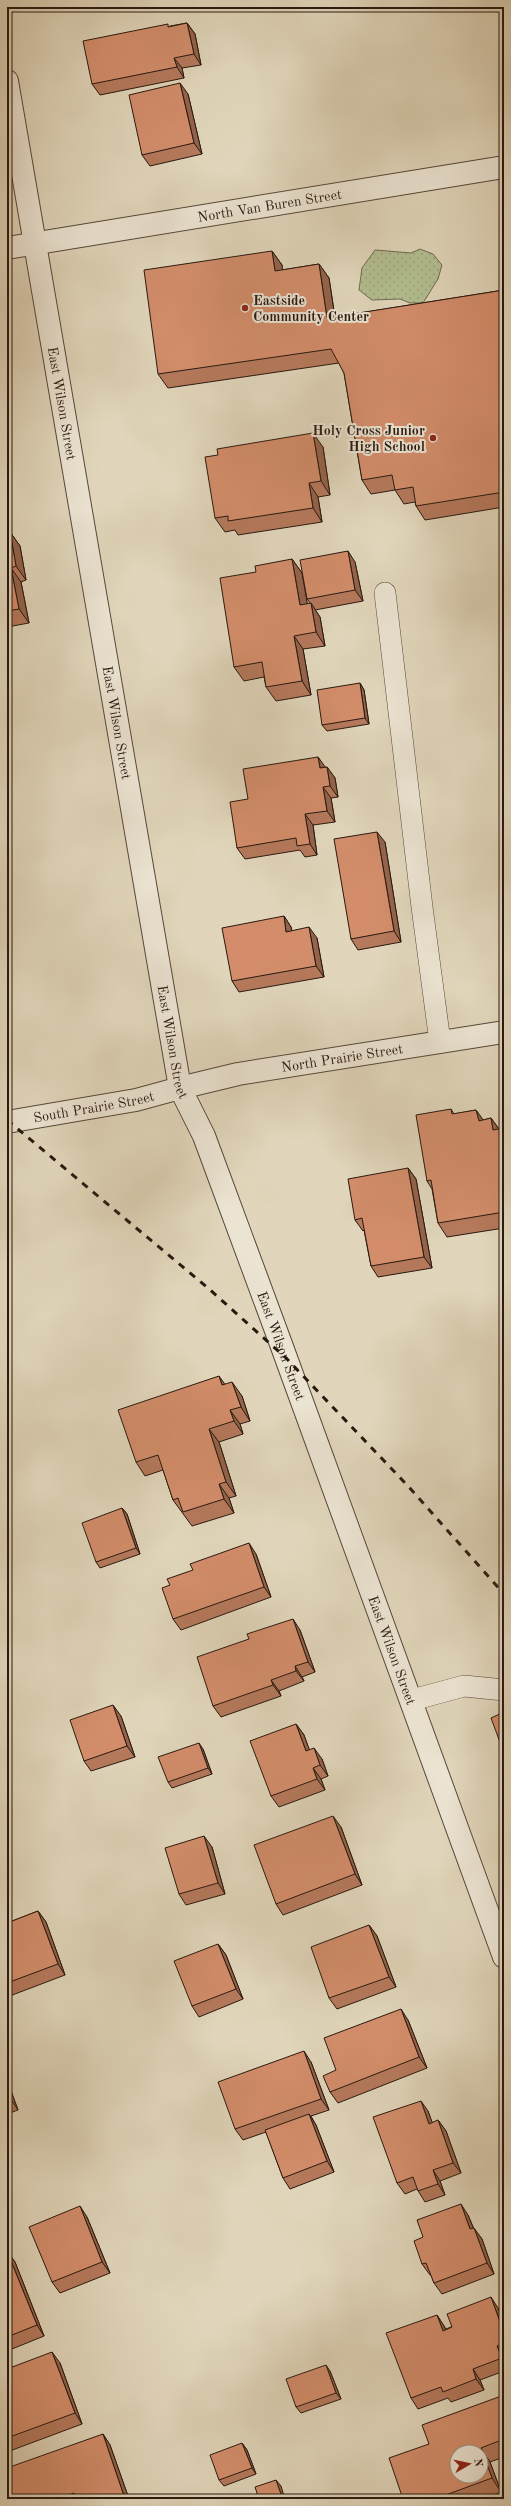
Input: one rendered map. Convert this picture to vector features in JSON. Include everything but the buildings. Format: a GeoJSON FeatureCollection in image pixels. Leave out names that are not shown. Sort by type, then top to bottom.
{"type":"FeatureCollection","features":[{"type":"Feature","properties":{"kind":"street","name":"East Wilson Street"},"geometry":{"type":"LineString","coordinates":[[7,81],[180,1088],[209,1151],[412,1700],[503,1954]]}},
{"type":"Feature","properties":{"kind":"street","name":"North Van Buren Street"},"geometry":{"type":"LineString","coordinates":[[7,248],[504,167]]}},
{"type":"Feature","properties":{"kind":"street","name":"North Prairie Street"},"geometry":{"type":"LineString","coordinates":[[180,1088],[238,1074],[504,1032]]}},
{"type":"Feature","properties":{"kind":"street","name":"South Prairie Street"},"geometry":{"type":"LineString","coordinates":[[7,1122],[136,1100],[180,1088]]}},
{"type":"Feature","properties":{"kind":"lane"},"geometry":{"type":"LineString","coordinates":[[385,592],[422,907],[440,1042]]}},
{"type":"Feature","properties":{"kind":"lane"},"geometry":{"type":"LineString","coordinates":[[412,1700],[464,1686],[504,1690]]}},
{"type":"Feature","properties":{"kind":"green space"},"geometry":{"type":"Polygon","coordinates":[[[420,249],[433,254],[442,265],[438,279],[423,303],[410,303],[400,299],[372,300],[359,290],[362,268],[375,250],[411,253],[420,249]]]}},
{"type":"Feature","properties":{"kind":"railway"},"geometry":{"type":"LineString","coordinates":[[7,1120],[208,1288],[286,1358],[408,1486],[504,1594]]}},
{"type":"Feature","properties":{"kind":"place","name":"Eastside Community Center"},"geometry":{"type":"Point","coordinates":[245,308]}},
{"type":"Feature","properties":{"kind":"place","name":"Holy Cross Junior High School"},"geometry":{"type":"Point","coordinates":[433,438]}}]}
